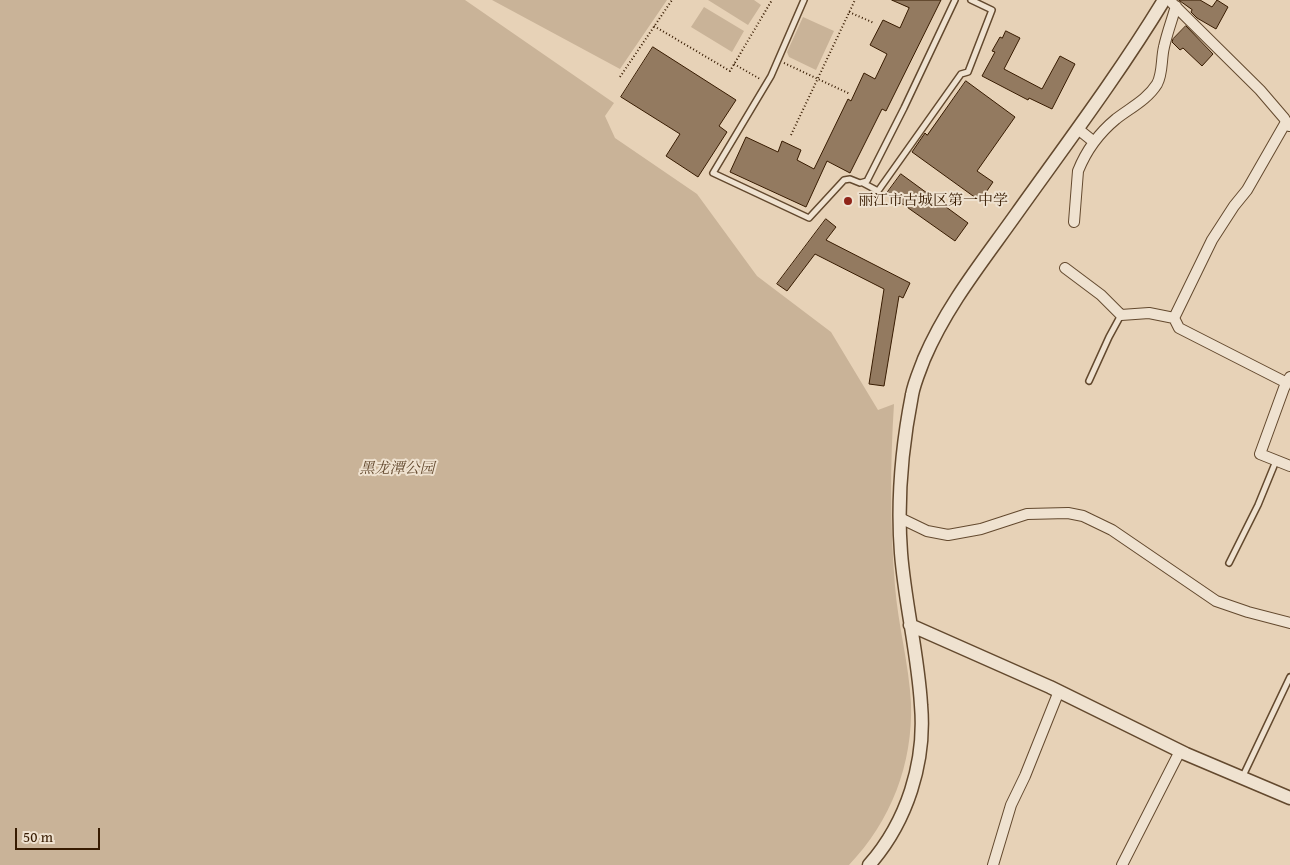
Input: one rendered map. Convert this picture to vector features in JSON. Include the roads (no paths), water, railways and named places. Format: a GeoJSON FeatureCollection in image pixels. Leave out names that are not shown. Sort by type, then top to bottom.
{"type":"FeatureCollection","features":[{"type":"Feature","properties":{"kind":"street"},"geometry":{"type":"LineString","coordinates":[[869,865],[883,847],[899,819],[911,790],[919,757],[922,722],[921,704],[902,559],[900,518],[904,450],[912,392],[931,343],[962,288],[1122,66],[1155,15],[1162,0]]}},
{"type":"Feature","properties":{"kind":"street"},"geometry":{"type":"LineString","coordinates":[[1173,3],[1260,90],[1288,125],[1247,190],[1212,240],[1174,318]]}},
{"type":"Feature","properties":{"kind":"street"},"geometry":{"type":"LineString","coordinates":[[1074,222],[1078,171],[1094,142],[1104,129],[1138,104],[1160,79],[1173,3]]}},
{"type":"Feature","properties":{"kind":"street"},"geometry":{"type":"LineString","coordinates":[[1078,129],[1094,142]]}},
{"type":"Feature","properties":{"kind":"street"},"geometry":{"type":"LineString","coordinates":[[1065,268],[1101,295],[1121,315],[1150,313],[1174,318]]}},
{"type":"Feature","properties":{"kind":"street"},"geometry":{"type":"LineString","coordinates":[[1174,318],[1179,328],[1288,380],[1260,454],[1290,466]]}},
{"type":"Feature","properties":{"kind":"street"},"geometry":{"type":"LineString","coordinates":[[900,518],[927,532],[948,535],[981,529],[1027,514],[1068,513],[1083,516],[1112,530],[1216,601],[1290,623]]}},
{"type":"Feature","properties":{"kind":"street"},"geometry":{"type":"LineString","coordinates":[[910,625],[1059,691],[1180,751],[1290,798]]}},
{"type":"Feature","properties":{"kind":"street"},"geometry":{"type":"LineString","coordinates":[[993,865],[1011,805],[1025,776],[1059,691]]}},
{"type":"Feature","properties":{"kind":"street"},"geometry":{"type":"LineString","coordinates":[[1122,865],[1180,751]]}},
{"type":"Feature","properties":{"kind":"lane"},"geometry":{"type":"LineString","coordinates":[[804,0],[767,82],[713,173],[809,218],[844,180],[850,179],[863,183],[878,191],[961,74],[968,72],[992,10],[971,0]]}},
{"type":"Feature","properties":{"kind":"lane"},"geometry":{"type":"LineString","coordinates":[[863,183],[867,180],[904,108],[955,0]]}},
{"type":"Feature","properties":{"kind":"lane"},"geometry":{"type":"LineString","coordinates":[[1089,381],[1121,315]]}},
{"type":"Feature","properties":{"kind":"lane"},"geometry":{"type":"LineString","coordinates":[[1230,562],[1258,505],[1276,461]]}},
{"type":"Feature","properties":{"kind":"lane"},"geometry":{"type":"LineString","coordinates":[[1242,779],[1290,677]]}},
{"type":"Feature","properties":{"kind":"place","name":"丽江市古城区第一中学"},"geometry":{"type":"Point","coordinates":[848,201]}},
{"type":"Feature","properties":{"kind":"park label","name":"黑龙潭公园"},"geometry":{"type":"Point","coordinates":[397,469]}}]}
